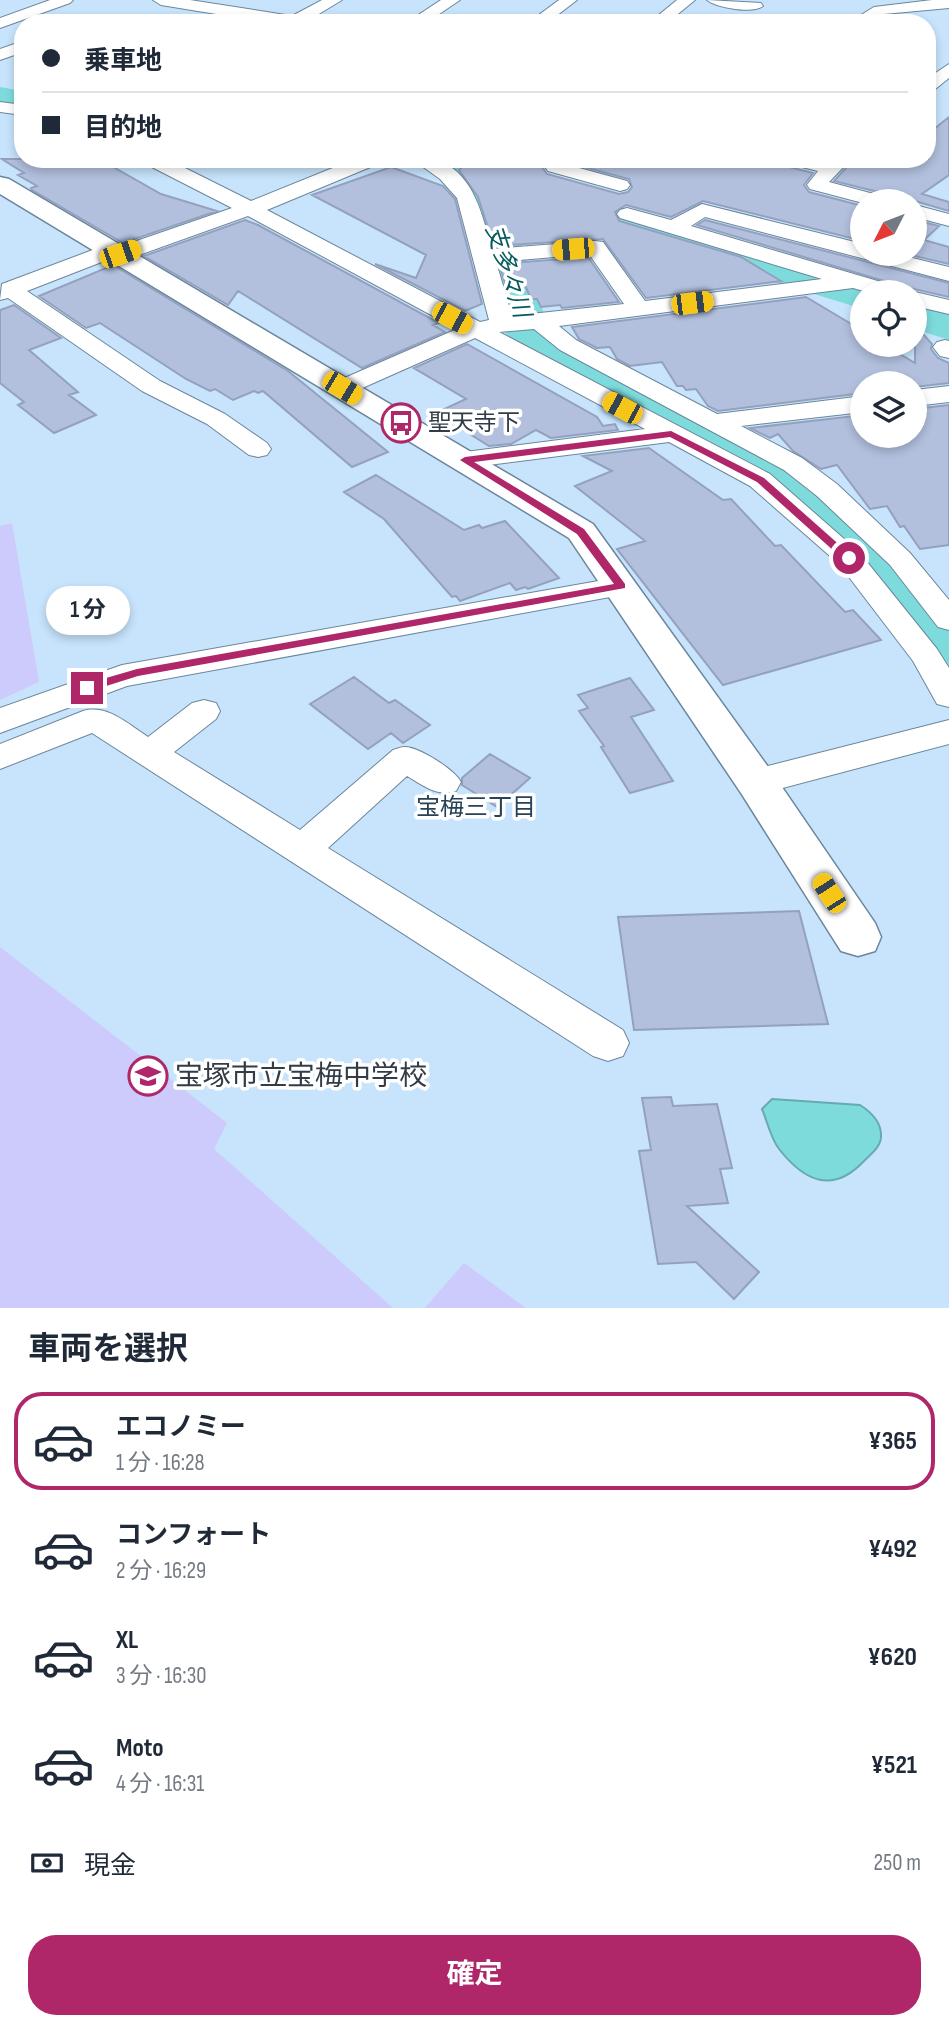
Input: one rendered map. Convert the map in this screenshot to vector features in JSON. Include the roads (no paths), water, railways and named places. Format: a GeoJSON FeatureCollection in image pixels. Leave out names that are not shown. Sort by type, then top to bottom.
{"type":"FeatureCollection","features":[{"type":"Feature","properties":{"kind":"street"},"geometry":{"type":"LineString","coordinates":[[25,14],[65,0]]}},
{"type":"Feature","properties":{"kind":"street"},"geometry":{"type":"LineString","coordinates":[[161,0],[248,14]]}},
{"type":"Feature","properties":{"kind":"street"},"geometry":{"type":"LineString","coordinates":[[310,14],[334,0]]}},
{"type":"Feature","properties":{"kind":"street"},"geometry":{"type":"LineString","coordinates":[[429,14],[452,0]]}},
{"type":"Feature","properties":{"kind":"street"},"geometry":{"type":"LineString","coordinates":[[549,14],[569,0]]}},
{"type":"Feature","properties":{"kind":"street"},"geometry":{"type":"LineString","coordinates":[[669,14],[687,0]]}},
{"type":"Feature","properties":{"kind":"street"},"geometry":{"type":"LineString","coordinates":[[715,0],[757,3]]}},
{"type":"Feature","properties":{"kind":"street"},"geometry":{"type":"LineString","coordinates":[[873,14],[880,10],[949,2]]}},
{"type":"Feature","properties":{"kind":"street"},"geometry":{"type":"LineString","coordinates":[[169,168],[760,480],[849,558],[926,656],[949,696]]}},
{"type":"Feature","properties":{"kind":"street"},"geometry":{"type":"LineString","coordinates":[[5,291],[250,209],[351,168]]}},
{"type":"Feature","properties":{"kind":"street"},"geometry":{"type":"LineString","coordinates":[[439,168],[455,181],[467,198],[502,324]]}},
{"type":"Feature","properties":{"kind":"street"},"geometry":{"type":"LineString","coordinates":[[559,168],[620,185]]}},
{"type":"Feature","properties":{"kind":"street"},"geometry":{"type":"LineString","coordinates":[[831,168],[817,185],[850,194]]}},
{"type":"Feature","properties":{"kind":"street"},"geometry":{"type":"LineString","coordinates":[[0,184],[581,531],[756,782],[858,937]]}},
{"type":"Feature","properties":{"kind":"street"},"geometry":{"type":"LineString","coordinates":[[674,228],[702,210],[850,248]]}},
{"type":"Feature","properties":{"kind":"street"},"geometry":{"type":"LineString","coordinates":[[627,214],[850,282]]}},
{"type":"Feature","properties":{"kind":"street"},"geometry":{"type":"LineString","coordinates":[[928,214],[949,220]]}},
{"type":"Feature","properties":{"kind":"street"},"geometry":{"type":"LineString","coordinates":[[483,256],[595,247],[639,309]]}},
{"type":"Feature","properties":{"kind":"street"},"geometry":{"type":"LineString","coordinates":[[918,266],[949,274]]}},
{"type":"Feature","properties":{"kind":"street"},"geometry":{"type":"LineString","coordinates":[[342,388],[474,330],[502,324],[540,322],[850,282]]}},
{"type":"Feature","properties":{"kind":"street"},"geometry":{"type":"LineString","coordinates":[[5,291],[151,386],[216,419],[258,449]]}},
{"type":"Feature","properties":{"kind":"street"},"geometry":{"type":"LineString","coordinates":[[927,302],[949,307]]}},
{"type":"Feature","properties":{"kind":"street"},"geometry":{"type":"LineString","coordinates":[[540,322],[568,345],[793,464],[827,490],[900,559],[949,620]]}},
{"type":"Feature","properties":{"kind":"street"},"geometry":{"type":"LineString","coordinates":[[927,397],[949,394]]}},
{"type":"Feature","properties":{"kind":"street"},"geometry":{"type":"LineString","coordinates":[[713,422],[850,406]]}},
{"type":"Feature","properties":{"kind":"street"},"geometry":{"type":"LineString","coordinates":[[465,460],[671,434]]}},
{"type":"Feature","properties":{"kind":"street"},"geometry":{"type":"LineString","coordinates":[[0,721],[122,676],[621,586]]}},
{"type":"Feature","properties":{"kind":"street"},"geometry":{"type":"LineString","coordinates":[[150,753],[204,711]]}},
{"type":"Feature","properties":{"kind":"street"},"geometry":{"type":"LineString","coordinates":[[0,757],[95,719],[608,1043]]}},
{"type":"Feature","properties":{"kind":"street"},"geometry":{"type":"LineString","coordinates":[[756,782],[949,732]]}},
{"type":"Feature","properties":{"kind":"street"},"geometry":{"type":"LineString","coordinates":[[302,849],[405,759],[444,782]]}},
{"type":"Feature","properties":{"kind":"waterway","name":"支多々川"},"geometry":{"type":"LineString","coordinates":[[0,98],[14,100]]}},
{"type":"Feature","properties":{"kind":"waterway","name":"支多々川"},"geometry":{"type":"LineString","coordinates":[[457,168],[472,176],[494,225],[518,314],[535,341],[790,480],[832,515],[897,579],[949,650]]}},
{"type":"Feature","properties":{"kind":"waterway"},"geometry":{"type":"LineString","coordinates":[[533,194],[850,291]]}},
{"type":"Feature","properties":{"kind":"waterway"},"geometry":{"type":"LineString","coordinates":[[927,317],[949,325]]}},
{"type":"Feature","properties":{"kind":"place","name":"聖天寺下"},"geometry":{"type":"Point","coordinates":[401,423]}},
{"type":"Feature","properties":{"kind":"place","name":"宝塚市立宝梅中学校"},"geometry":{"type":"Point","coordinates":[148,1076]}},
{"type":"Feature","properties":{"kind":"district","name":"宝梅三丁目"},"geometry":{"type":"Point","coordinates":[476,807]}}]}
